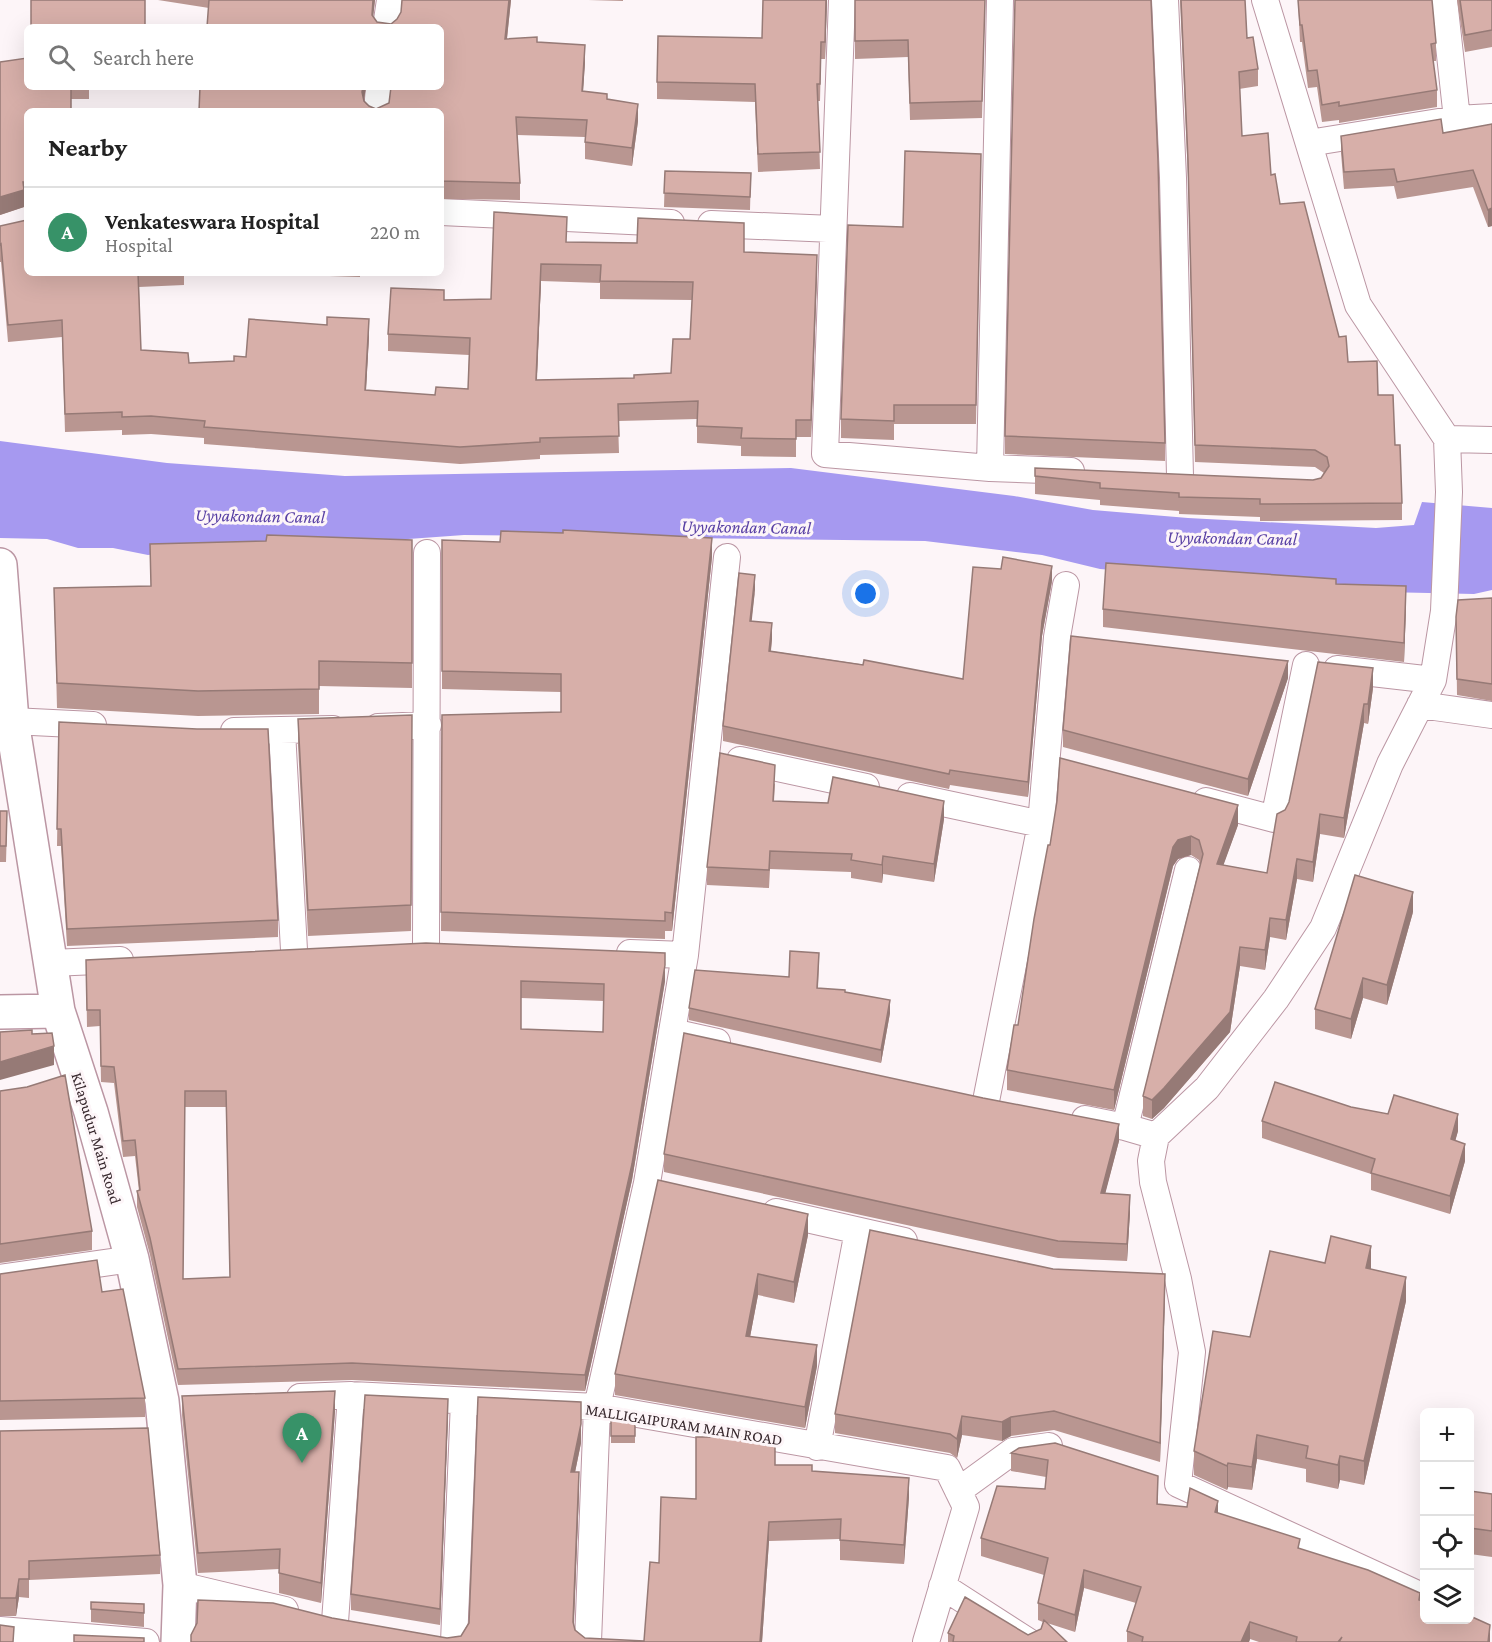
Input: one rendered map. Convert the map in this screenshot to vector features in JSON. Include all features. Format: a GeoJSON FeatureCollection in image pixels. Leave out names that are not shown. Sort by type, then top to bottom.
{"type":"FeatureCollection","features":[{"type":"Feature","properties":{"kind":"street"},"geometry":{"type":"LineString","coordinates":[[386,24],[390,0]]}},
{"type":"Feature","properties":{"kind":"street"},"geometry":{"type":"LineString","coordinates":[[842,0],[825,454],[990,468],[1089,472]]}},
{"type":"Feature","properties":{"kind":"street"},"geometry":{"type":"LineString","coordinates":[[990,468],[1000,0]]}},
{"type":"Feature","properties":{"kind":"street"},"geometry":{"type":"LineString","coordinates":[[1165,0],[1173,178],[1180,476]]}},
{"type":"Feature","properties":{"kind":"street"},"geometry":{"type":"LineString","coordinates":[[1265,0],[1358,305],[1448,439],[1449,492],[1444,611],[1433,680],[1390,764],[1323,928],[1276,999],[1207,1088],[1156,1136],[1151,1161],[1167,1279],[1192,1352],[1168,1481],[1420,1595]]}},
{"type":"Feature","properties":{"kind":"street"},"geometry":{"type":"LineString","coordinates":[[1444,0],[1457,119]]}},
{"type":"Feature","properties":{"kind":"street"},"geometry":{"type":"LineString","coordinates":[[376,108],[379,90]]}},
{"type":"Feature","properties":{"kind":"street"},"geometry":{"type":"LineString","coordinates":[[1309,143],[1457,119],[1492,117]]}},
{"type":"Feature","properties":{"kind":"street"},"geometry":{"type":"LineString","coordinates":[[444,212],[833,229]]}},
{"type":"Feature","properties":{"kind":"street"},"geometry":{"type":"LineString","coordinates":[[1448,439],[1492,440]]}},
{"type":"Feature","properties":{"kind":"street"},"geometry":{"type":"LineString","coordinates":[[425,946],[428,725],[427,553]]}},
{"type":"Feature","properties":{"kind":"street"},"geometry":{"type":"LineString","coordinates":[[588,1642],[597,1407],[657,1185],[672,1032],[685,955],[727,557]]}},
{"type":"Feature","properties":{"kind":"street","name":"Kilapudur Main Road"},"geometry":{"type":"LineString","coordinates":[[0,565],[12,721],[67,1077],[91,1112],[132,1259],[163,1416],[180,1585],[178,1642]]}},
{"type":"Feature","properties":{"kind":"street"},"geometry":{"type":"LineString","coordinates":[[986,1101],[1041,824],[1058,761],[1069,638],[1066,585]]}},
{"type":"Feature","properties":{"kind":"street"},"geometry":{"type":"LineString","coordinates":[[1183,795],[1274,819],[1294,664],[1433,680]]}},
{"type":"Feature","properties":{"kind":"street"},"geometry":{"type":"LineString","coordinates":[[1420,705],[1492,715]]}},
{"type":"Feature","properties":{"kind":"street"},"geometry":{"type":"LineString","coordinates":[[12,721],[117,727]]}},
{"type":"Feature","properties":{"kind":"street"},"geometry":{"type":"LineString","coordinates":[[210,731],[282,731],[428,725]]}},
{"type":"Feature","properties":{"kind":"street"},"geometry":{"type":"LineString","coordinates":[[282,731],[294,951]]}},
{"type":"Feature","properties":{"kind":"street"},"geometry":{"type":"LineString","coordinates":[[707,753],[1041,824]]}},
{"type":"Feature","properties":{"kind":"street"},"geometry":{"type":"LineString","coordinates":[[1125,1127],[1188,870]]}},
{"type":"Feature","properties":{"kind":"street"},"geometry":{"type":"LineString","coordinates":[[606,952],[685,955]]}},
{"type":"Feature","properties":{"kind":"street"},"geometry":{"type":"LineString","coordinates":[[51,963],[144,958]]}},
{"type":"Feature","properties":{"kind":"street"},"geometry":{"type":"LineString","coordinates":[[0,1012],[58,1011]]}},
{"type":"Feature","properties":{"kind":"street"},"geometry":{"type":"LineString","coordinates":[[672,1032],[742,1047]]}},
{"type":"Feature","properties":{"kind":"street"},"geometry":{"type":"LineString","coordinates":[[1056,1114],[1125,1127],[1156,1136]]}},
{"type":"Feature","properties":{"kind":"street"},"geometry":{"type":"LineString","coordinates":[[753,1207],[933,1247]]}},
{"type":"Feature","properties":{"kind":"street"},"geometry":{"type":"LineString","coordinates":[[817,1447],[858,1232]]}},
{"type":"Feature","properties":{"kind":"street"},"geometry":{"type":"LineString","coordinates":[[0,1278],[132,1259]]}},
{"type":"Feature","properties":{"kind":"street"},"geometry":{"type":"LineString","coordinates":[[180,1585],[346,1624],[351,1395]]}},
{"type":"Feature","properties":{"kind":"street","name":"MALLIGAIPURAM MAIN ROAD"},"geometry":{"type":"LineString","coordinates":[[281,1398],[351,1395],[597,1407],[947,1468],[966,1507],[926,1642]]}},
{"type":"Feature","properties":{"kind":"street"},"geometry":{"type":"LineString","coordinates":[[445,1641],[464,1401]]}},
{"type":"Feature","properties":{"kind":"street"},"geometry":{"type":"LineString","coordinates":[[958,1491],[1013,1451],[1056,1445],[1076,1450]]}},
{"type":"Feature","properties":{"kind":"street"},"geometry":{"type":"LineString","coordinates":[[942,1586],[1029,1642]]}},
{"type":"Feature","properties":{"kind":"street"},"geometry":{"type":"LineString","coordinates":[[0,1630],[146,1642]]}},
{"type":"Feature","properties":{"kind":"water","name":"Uyyakondan Canal"},"geometry":{"type":"Polygon","coordinates":[[[0,441],[167,463],[345,476],[791,468],[1014,496],[1093,510],[1188,518],[1376,528],[1414,525],[1422,502],[1492,508],[1492,590],[1474,594],[1383,592],[1100,569],[1042,555],[925,541],[464,535],[297,547],[214,547],[148,555],[113,548],[78,548],[47,539],[0,538],[0,441]]]}},
{"type":"Feature","properties":{"kind":"building"},"geometry":{"type":"Polygon","coordinates":[[[31,0],[145,0],[145,24],[31,24],[31,0]]]}},
{"type":"Feature","properties":{"kind":"building"},"geometry":{"type":"Polygon","coordinates":[[[209,0],[373,0],[372,15],[377,22],[391,24],[207,24],[209,0]]]}},
{"type":"Feature","properties":{"kind":"building"},"geometry":{"type":"Polygon","coordinates":[[[402,0],[509,0],[505,39],[537,37],[537,42],[585,45],[582,91],[607,94],[607,99],[638,104],[632,148],[585,142],[587,120],[516,117],[520,183],[444,181],[444,108],[378,108],[389,103],[391,90],[444,90],[444,24],[391,24],[401,12],[402,0]]]}},
{"type":"Feature","properties":{"kind":"building"},"geometry":{"type":"Polygon","coordinates":[[[763,0],[826,0],[825,42],[821,42],[820,84],[817,84],[820,152],[758,154],[755,84],[657,82],[658,36],[762,38],[763,0]]]}},
{"type":"Feature","properties":{"kind":"building"},"geometry":{"type":"Polygon","coordinates":[[[855,0],[985,0],[982,101],[910,103],[908,40],[855,41],[855,0]]]}},
{"type":"Feature","properties":{"kind":"building"},"geometry":{"type":"Polygon","coordinates":[[[1015,0],[1151,0],[1158,161],[1165,443],[1005,436],[1015,0]]]}},
{"type":"Feature","properties":{"kind":"building"},"geometry":{"type":"Polygon","coordinates":[[[1181,0],[1245,0],[1247,38],[1253,37],[1258,69],[1239,72],[1242,136],[1268,133],[1271,175],[1275,174],[1280,204],[1304,202],[1339,337],[1346,336],[1348,362],[1377,361],[1378,395],[1393,395],[1395,445],[1400,445],[1402,503],[1260,504],[1260,499],[1179,497],[1179,493],[1100,488],[1100,483],[1035,476],[1035,468],[1313,480],[1321,478],[1329,466],[1327,457],[1315,450],[1195,445],[1188,160],[1181,0]]]}},
{"type":"Feature","properties":{"kind":"building"},"geometry":{"type":"Polygon","coordinates":[[[1298,0],[1432,0],[1436,43],[1431,44],[1437,90],[1339,106],[1339,102],[1322,105],[1317,70],[1308,71],[1298,0]]]}},
{"type":"Feature","properties":{"kind":"building"},"geometry":{"type":"Polygon","coordinates":[[[1460,0],[1492,0],[1492,30],[1465,35],[1460,0]]]}},
{"type":"Feature","properties":{"kind":"building"},"geometry":{"type":"Polygon","coordinates":[[[24,58],[24,90],[71,90],[71,108],[24,108],[24,190],[0,197],[0,62],[24,58]]]}},
{"type":"Feature","properties":{"kind":"building"},"geometry":{"type":"Polygon","coordinates":[[[200,90],[362,90],[364,101],[374,108],[199,108],[200,90]]]}},
{"type":"Feature","properties":{"kind":"building"},"geometry":{"type":"Polygon","coordinates":[[[1441,119],[1443,133],[1492,124],[1492,208],[1488,210],[1473,170],[1397,182],[1394,169],[1344,172],[1341,136],[1441,119]]]}},
{"type":"Feature","properties":{"kind":"building"},"geometry":{"type":"Polygon","coordinates":[[[905,151],[981,154],[976,405],[894,405],[894,421],[841,419],[848,225],[903,227],[905,151]]]}},
{"type":"Feature","properties":{"kind":"building"},"geometry":{"type":"Polygon","coordinates":[[[665,171],[751,173],[750,197],[664,193],[665,171]]]}},
{"type":"Feature","properties":{"kind":"building"},"geometry":{"type":"Polygon","coordinates":[[[494,212],[567,217],[566,242],[637,243],[638,218],[744,223],[744,252],[817,255],[811,420],[796,420],[796,439],[741,438],[742,428],[697,426],[698,401],[618,404],[619,436],[540,438],[540,442],[460,447],[204,427],[205,421],[151,416],[122,417],[122,412],[65,414],[62,320],[8,325],[0,226],[24,221],[24,276],[138,276],[141,350],[188,353],[189,363],[234,361],[234,356],[246,357],[249,319],[327,325],[327,317],[369,319],[365,390],[435,395],[436,387],[468,389],[470,338],[388,334],[391,288],[444,290],[444,300],[491,299],[494,212]],[[541,264],[536,380],[634,378],[634,375],[671,373],[673,339],[690,339],[693,282],[600,281],[601,265],[541,264]]]}},
{"type":"Feature","properties":{"kind":"building"},"geometry":{"type":"Polygon","coordinates":[[[563,530],[712,538],[672,913],[665,912],[665,921],[441,912],[442,715],[561,712],[561,674],[442,671],[442,540],[500,542],[501,531],[563,533],[563,530]]]}},
{"type":"Feature","properties":{"kind":"building"},"geometry":{"type":"Polygon","coordinates":[[[267,535],[412,540],[412,663],[319,661],[319,689],[198,691],[57,683],[54,588],[151,586],[150,544],[266,541],[267,535]]]}},
{"type":"Feature","properties":{"kind":"building"},"geometry":{"type":"Polygon","coordinates":[[[1003,557],[1052,566],[1042,621],[1028,782],[950,770],[949,774],[723,726],[739,573],[755,575],[750,621],[772,623],[769,651],[863,665],[864,660],[963,679],[973,567],[1001,569],[1003,557]]]}},
{"type":"Feature","properties":{"kind":"building"},"geometry":{"type":"Polygon","coordinates":[[[1106,563],[1336,579],[1336,584],[1406,586],[1404,643],[1103,609],[1106,563]]]}},
{"type":"Feature","properties":{"kind":"building"},"geometry":{"type":"Polygon","coordinates":[[[1492,598],[1492,684],[1457,679],[1458,600],[1492,598]]]}},
{"type":"Feature","properties":{"kind":"building"},"geometry":{"type":"Polygon","coordinates":[[[1071,636],[1288,661],[1248,779],[1063,730],[1071,636]]]}},
{"type":"Feature","properties":{"kind":"building"},"geometry":{"type":"Polygon","coordinates":[[[1318,662],[1373,668],[1368,704],[1364,704],[1344,818],[1320,814],[1313,862],[1297,859],[1286,920],[1270,918],[1265,950],[1240,947],[1230,1012],[1152,1100],[1143,1096],[1203,854],[1199,840],[1191,836],[1178,840],[1173,847],[1114,1090],[1007,1070],[1014,1025],[1018,1025],[1034,919],[1048,845],[1050,845],[1057,801],[1060,758],[1238,805],[1217,864],[1267,873],[1277,814],[1285,810],[1289,802],[1318,662]]]}},
{"type":"Feature","properties":{"kind":"building"},"geometry":{"type":"Polygon","coordinates":[[[412,715],[411,905],[308,910],[298,719],[412,715]]]}},
{"type":"Feature","properties":{"kind":"building"},"geometry":{"type":"Polygon","coordinates":[[[59,722],[197,729],[268,729],[278,920],[67,929],[61,829],[57,829],[59,722]]]}},
{"type":"Feature","properties":{"kind":"building"},"geometry":{"type":"Polygon","coordinates":[[[720,753],[775,765],[773,801],[828,803],[833,777],[944,801],[934,864],[883,856],[882,865],[851,860],[852,854],[770,851],[769,870],[707,867],[720,753]]]}},
{"type":"Feature","properties":{"kind":"building"},"geometry":{"type":"Polygon","coordinates":[[[0,811],[7,811],[6,846],[0,846],[0,811]]]}},
{"type":"Feature","properties":{"kind":"building"},"geometry":{"type":"Polygon","coordinates":[[[1355,875],[1413,892],[1387,985],[1363,978],[1351,1019],[1315,1009],[1355,875]]]}},
{"type":"Feature","properties":{"kind":"building"},"geometry":{"type":"Polygon","coordinates":[[[426,943],[665,953],[665,965],[632,1164],[585,1375],[352,1363],[178,1369],[150,1238],[137,1191],[140,1190],[135,1140],[123,1141],[114,1067],[101,1066],[100,1010],[87,1010],[86,960],[426,943]],[[521,981],[521,1029],[603,1032],[604,984],[521,981]],[[185,1091],[183,1279],[230,1277],[226,1091],[185,1091]]]}},
{"type":"Feature","properties":{"kind":"building"},"geometry":{"type":"Polygon","coordinates":[[[790,951],[819,953],[817,988],[845,990],[845,992],[890,1000],[881,1050],[689,1008],[695,970],[789,977],[790,951]]]}},
{"type":"Feature","properties":{"kind":"building"},"geometry":{"type":"Polygon","coordinates":[[[32,1030],[32,1034],[52,1033],[54,1046],[0,1062],[0,1032],[32,1030]]]}},
{"type":"Feature","properties":{"kind":"building"},"geometry":{"type":"Polygon","coordinates":[[[684,1033],[983,1098],[1119,1124],[1101,1193],[1130,1195],[1127,1244],[1058,1241],[664,1154],[684,1033]]]}},
{"type":"Feature","properties":{"kind":"building"},"geometry":{"type":"Polygon","coordinates":[[[65,1075],[92,1231],[0,1244],[0,1091],[27,1087],[65,1075]]]}},
{"type":"Feature","properties":{"kind":"building"},"geometry":{"type":"Polygon","coordinates":[[[1275,1082],[1351,1107],[1388,1114],[1394,1095],[1458,1114],[1451,1139],[1465,1144],[1450,1196],[1371,1173],[1375,1159],[1262,1121],[1275,1082]]]}},
{"type":"Feature","properties":{"kind":"building"},"geometry":{"type":"Polygon","coordinates":[[[658,1180],[808,1214],[794,1282],[758,1274],[746,1336],[817,1345],[805,1407],[615,1374],[658,1180]]]}},
{"type":"Feature","properties":{"kind":"building"},"geometry":{"type":"Polygon","coordinates":[[[870,1230],[1053,1269],[1165,1274],[1160,1443],[1054,1411],[1011,1417],[1002,1422],[962,1416],[957,1439],[950,1434],[835,1414],[870,1230]]]}},
{"type":"Feature","properties":{"kind":"building"},"geometry":{"type":"Polygon","coordinates":[[[1331,1236],[1371,1246],[1366,1268],[1406,1277],[1364,1461],[1340,1456],[1338,1465],[1306,1458],[1308,1446],[1257,1435],[1252,1467],[1228,1463],[1227,1466],[1194,1451],[1213,1331],[1250,1337],[1270,1251],[1325,1263],[1331,1236]]]}},
{"type":"Feature","properties":{"kind":"building"},"geometry":{"type":"Polygon","coordinates":[[[97,1260],[102,1292],[123,1289],[145,1398],[0,1401],[0,1274],[97,1260]]]}},
{"type":"Feature","properties":{"kind":"building"},"geometry":{"type":"Polygon","coordinates":[[[335,1391],[321,1583],[279,1573],[280,1549],[198,1553],[182,1396],[335,1391]]]}},
{"type":"Feature","properties":{"kind":"building"},"geometry":{"type":"Polygon","coordinates":[[[365,1395],[448,1399],[440,1609],[351,1594],[365,1395]]]}},
{"type":"Feature","properties":{"kind":"building"},"geometry":{"type":"Polygon","coordinates":[[[478,1397],[581,1402],[581,1424],[571,1472],[579,1472],[573,1622],[575,1630],[585,1638],[644,1641],[650,1562],[659,1563],[661,1497],[696,1499],[696,1437],[775,1437],[775,1465],[812,1465],[812,1471],[909,1478],[904,1545],[840,1540],[841,1519],[769,1522],[760,1642],[191,1642],[191,1635],[197,1623],[198,1600],[273,1603],[332,1618],[447,1638],[461,1636],[469,1623],[478,1397]]]}},
{"type":"Feature","properties":{"kind":"building"},"geometry":{"type":"Polygon","coordinates":[[[611,1418],[635,1422],[635,1436],[611,1436],[611,1418]]]}},
{"type":"Feature","properties":{"kind":"building"},"geometry":{"type":"Polygon","coordinates":[[[148,1428],[160,1555],[29,1561],[29,1579],[19,1579],[16,1598],[0,1598],[0,1431],[148,1428]]]}},
{"type":"Feature","properties":{"kind":"building"},"geometry":{"type":"Polygon","coordinates":[[[1055,1443],[1158,1476],[1157,1504],[1187,1507],[1190,1488],[1218,1501],[1215,1512],[1300,1539],[1298,1548],[1368,1570],[1420,1593],[1420,1624],[1474,1624],[1474,1618],[1490,1625],[1488,1642],[1339,1642],[1342,1637],[1338,1642],[1296,1642],[1297,1637],[1250,1622],[1241,1642],[1142,1642],[1143,1637],[1127,1631],[1141,1587],[1084,1570],[1075,1615],[1038,1603],[1048,1558],[981,1538],[997,1486],[1045,1489],[1048,1460],[1011,1453],[1019,1448],[1055,1443]]]}},
{"type":"Feature","properties":{"kind":"building"},"geometry":{"type":"Polygon","coordinates":[[[1474,1492],[1492,1494],[1492,1531],[1474,1529],[1474,1492]]]}},
{"type":"Feature","properties":{"kind":"building"},"geometry":{"type":"Polygon","coordinates":[[[965,1597],[1028,1635],[1041,1629],[1044,1620],[1067,1642],[953,1642],[954,1636],[948,1633],[965,1597]]]}},
{"type":"Feature","properties":{"kind":"building"},"geometry":{"type":"Polygon","coordinates":[[[91,1602],[144,1604],[144,1613],[91,1609],[91,1602]]]}},
{"type":"Feature","properties":{"kind":"building"},"geometry":{"type":"Polygon","coordinates":[[[0,1625],[14,1627],[13,1642],[0,1642],[0,1625]]]}},
{"type":"Feature","properties":{"kind":"building"},"geometry":{"type":"Polygon","coordinates":[[[74,1635],[144,1638],[144,1642],[74,1642],[74,1635]]]}},
{"type":"Feature","properties":{"kind":"place","name":"Venkateswara Hospital"},"geometry":{"type":"Point","coordinates":[302,1463]}}]}
